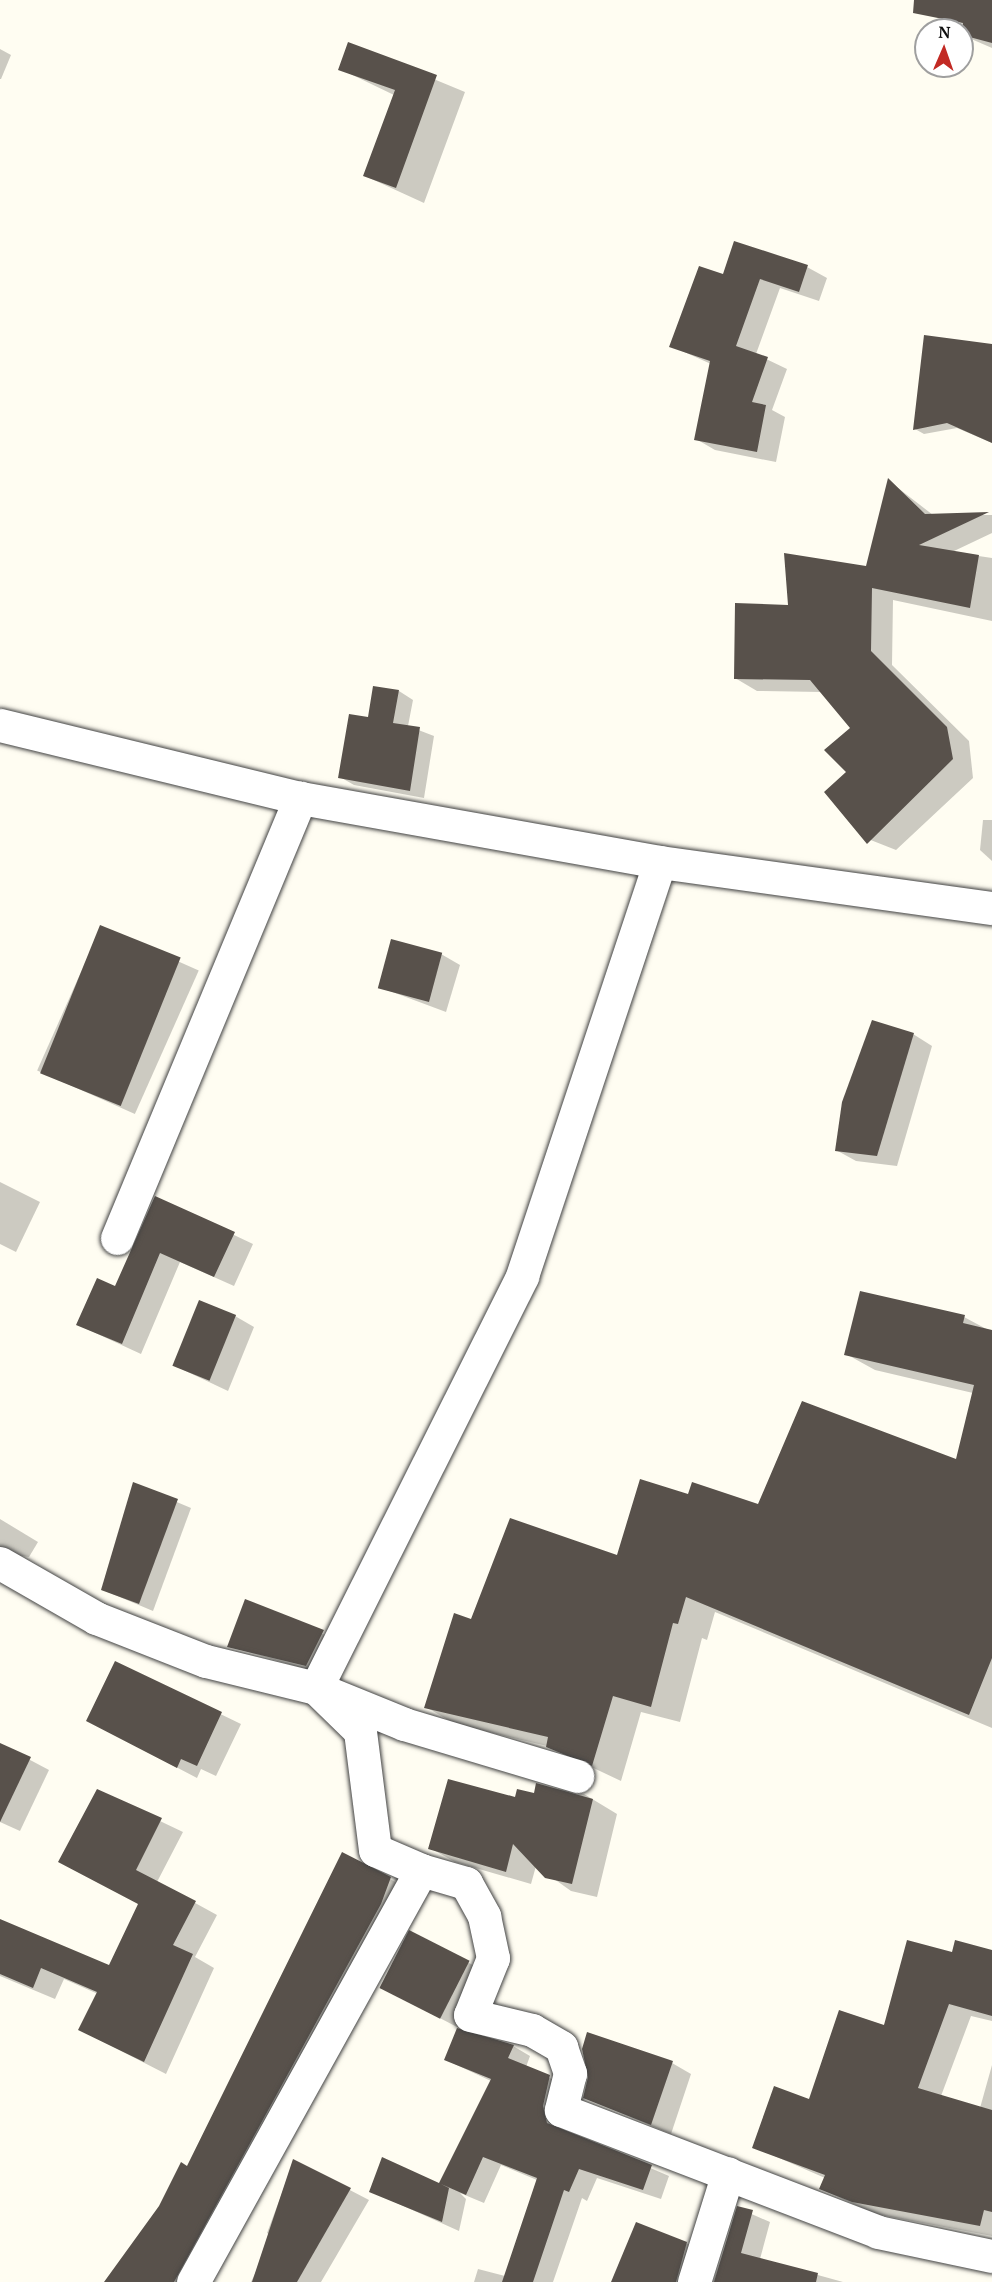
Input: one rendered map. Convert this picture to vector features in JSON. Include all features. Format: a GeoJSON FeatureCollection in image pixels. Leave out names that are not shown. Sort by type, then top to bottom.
{"type":"FeatureCollection","features":[{"type":"Feature","properties":{"kind":"street"},"geometry":{"type":"LineString","coordinates":[[0,725],[300,798],[660,862],[992,908]]}},
{"type":"Feature","properties":{"kind":"street"},"geometry":{"type":"LineString","coordinates":[[117,1238],[300,798]]}},
{"type":"Feature","properties":{"kind":"street"},"geometry":{"type":"LineString","coordinates":[[316,1688],[522,1276],[660,862]]}},
{"type":"Feature","properties":{"kind":"street"},"geometry":{"type":"LineString","coordinates":[[0,1563],[96,1618],[206,1661],[316,1688],[404,1725],[577,1776]]}},
{"type":"Feature","properties":{"kind":"street"},"geometry":{"type":"LineString","coordinates":[[316,1688],[360,1731],[375,1850],[421,1870],[466,1883],[484,1916],[493,1958],[470,2015],[532,2030],[561,2047],[570,2073],[561,2110],[878,2232],[992,2256]]}},
{"type":"Feature","properties":{"kind":"street"},"geometry":{"type":"LineString","coordinates":[[193,2282],[421,1870]]}},
{"type":"Feature","properties":{"kind":"street"},"geometry":{"type":"LineString","coordinates":[[694,2282],[728,2173]]}},
{"type":"Feature","properties":{"kind":"building"},"geometry":{"type":"Polygon","coordinates":[[[914,0],[992,0],[992,43],[974,38],[974,18],[938,18],[913,13],[914,0]]]}},
{"type":"Feature","properties":{"kind":"building"},"geometry":{"type":"Polygon","coordinates":[[[348,42],[437,75],[396,188],[363,176],[395,90],[338,70],[348,42]]]}},
{"type":"Feature","properties":{"kind":"building"},"geometry":{"type":"Polygon","coordinates":[[[734,241],[808,265],[799,292],[760,279],[736,346],[768,357],[752,402],[766,405],[757,452],[694,440],[710,361],[669,347],[699,266],[723,274],[734,241]]]}},
{"type":"Feature","properties":{"kind":"building"},"geometry":{"type":"Polygon","coordinates":[[[924,335],[992,344],[992,443],[947,423],[913,430],[924,335]]]}},
{"type":"Feature","properties":{"kind":"building"},"geometry":{"type":"Polygon","coordinates":[[[888,478],[925,514],[989,512],[919,545],[979,555],[970,608],[872,588],[871,651],[947,727],[953,759],[867,844],[824,792],[846,772],[824,750],[850,728],[810,680],[734,679],[735,603],[788,605],[784,553],[866,566],[888,478]]]}},
{"type":"Feature","properties":{"kind":"building"},"geometry":{"type":"Polygon","coordinates":[[[373,686],[399,690],[393,723],[420,727],[410,791],[338,778],[349,714],[368,717],[373,686]]]}},
{"type":"Feature","properties":{"kind":"building"},"geometry":{"type":"Polygon","coordinates":[[[100,925],[181,958],[121,1106],[40,1073],[100,925]]]}},
{"type":"Feature","properties":{"kind":"building"},"geometry":{"type":"Polygon","coordinates":[[[391,939],[442,953],[429,1002],[378,988],[391,939]]]}},
{"type":"Feature","properties":{"kind":"building"},"geometry":{"type":"Polygon","coordinates":[[[872,1020],[914,1033],[877,1156],[835,1151],[842,1102],[872,1020]]]}},
{"type":"Feature","properties":{"kind":"building"},"geometry":{"type":"Polygon","coordinates":[[[155,1196],[235,1232],[214,1277],[160,1253],[122,1344],[76,1325],[97,1278],[115,1286],[155,1196]]]}},
{"type":"Feature","properties":{"kind":"building"},"geometry":{"type":"Polygon","coordinates":[[[860,1291],[965,1315],[963,1323],[992,1330],[992,1658],[969,1715],[686,1597],[678,1624],[673,1623],[651,1707],[613,1696],[592,1766],[546,1747],[548,1737],[424,1708],[454,1613],[471,1619],[510,1518],[617,1555],[640,1479],[688,1494],[692,1482],[758,1504],[802,1401],[956,1459],[974,1385],[844,1355],[860,1291]]]}},
{"type":"Feature","properties":{"kind":"building"},"geometry":{"type":"Polygon","coordinates":[[[199,1300],[236,1315],[209,1381],[172,1366],[199,1300]]]}},
{"type":"Feature","properties":{"kind":"building"},"geometry":{"type":"Polygon","coordinates":[[[133,1482],[178,1499],[139,1604],[101,1590],[133,1482]]]}},
{"type":"Feature","properties":{"kind":"building"},"geometry":{"type":"Polygon","coordinates":[[[245,1599],[324,1630],[306,1666],[227,1647],[245,1599]]]}},
{"type":"Feature","properties":{"kind":"building"},"geometry":{"type":"Polygon","coordinates":[[[115,1661],[222,1712],[197,1766],[181,1759],[177,1768],[86,1721],[115,1661]]]}},
{"type":"Feature","properties":{"kind":"building"},"geometry":{"type":"Polygon","coordinates":[[[0,1743],[31,1757],[0,1822],[0,1743]]]}},
{"type":"Feature","properties":{"kind":"building"},"geometry":{"type":"Polygon","coordinates":[[[448,1779],[515,1797],[517,1789],[534,1793],[536,1783],[593,1799],[572,1884],[545,1878],[513,1844],[506,1872],[428,1849],[448,1779]]]}},
{"type":"Feature","properties":{"kind":"building"},"geometry":{"type":"Polygon","coordinates":[[[97,1789],[162,1818],[136,1870],[196,1901],[173,1945],[193,1954],[144,2062],[78,2030],[97,1992],[41,1968],[33,1988],[0,1974],[0,1919],[109,1965],[138,1904],[58,1862],[97,1789]]]}},
{"type":"Feature","properties":{"kind":"building"},"geometry":{"type":"Polygon","coordinates":[[[342,1852],[391,1877],[381,1904],[174,2282],[104,2282],[159,2206],[181,2162],[187,2166],[342,1852]]]}},
{"type":"Feature","properties":{"kind":"building"},"geometry":{"type":"Polygon","coordinates":[[[409,1930],[470,1961],[440,2019],[379,1988],[409,1930]]]}},
{"type":"Feature","properties":{"kind":"building"},"geometry":{"type":"Polygon","coordinates":[[[907,1940],[952,1952],[955,1940],[992,1950],[992,2016],[949,2004],[918,2088],[992,2110],[992,2212],[984,2210],[980,2226],[852,2202],[819,2189],[825,2175],[752,2148],[774,2086],[809,2099],[839,2010],[884,2025],[907,1940]]]}},
{"type":"Feature","properties":{"kind":"building"},"geometry":{"type":"Polygon","coordinates":[[[457,2028],[514,2045],[508,2058],[550,2075],[543,2106],[547,2123],[652,2165],[643,2190],[579,2169],[569,2192],[564,2190],[533,2282],[502,2282],[537,2178],[483,2157],[466,2195],[441,2184],[449,2188],[442,2222],[369,2192],[382,2157],[439,2183],[491,2079],[444,2060],[457,2028]]]}},
{"type":"Feature","properties":{"kind":"building"},"geometry":{"type":"Polygon","coordinates":[[[587,2032],[673,2061],[651,2125],[583,2098],[588,2077],[582,2049],[587,2032]]]}},
{"type":"Feature","properties":{"kind":"building"},"geometry":{"type":"Polygon","coordinates":[[[293,2159],[351,2188],[297,2282],[252,2282],[293,2159]]]}},
{"type":"Feature","properties":{"kind":"building"},"geometry":{"type":"Polygon","coordinates":[[[737,2206],[753,2210],[741,2253],[818,2273],[816,2282],[714,2282],[737,2206]]]}},
{"type":"Feature","properties":{"kind":"building"},"geometry":{"type":"Polygon","coordinates":[[[636,2222],[687,2242],[676,2282],[611,2282],[636,2222]]]}}]}
